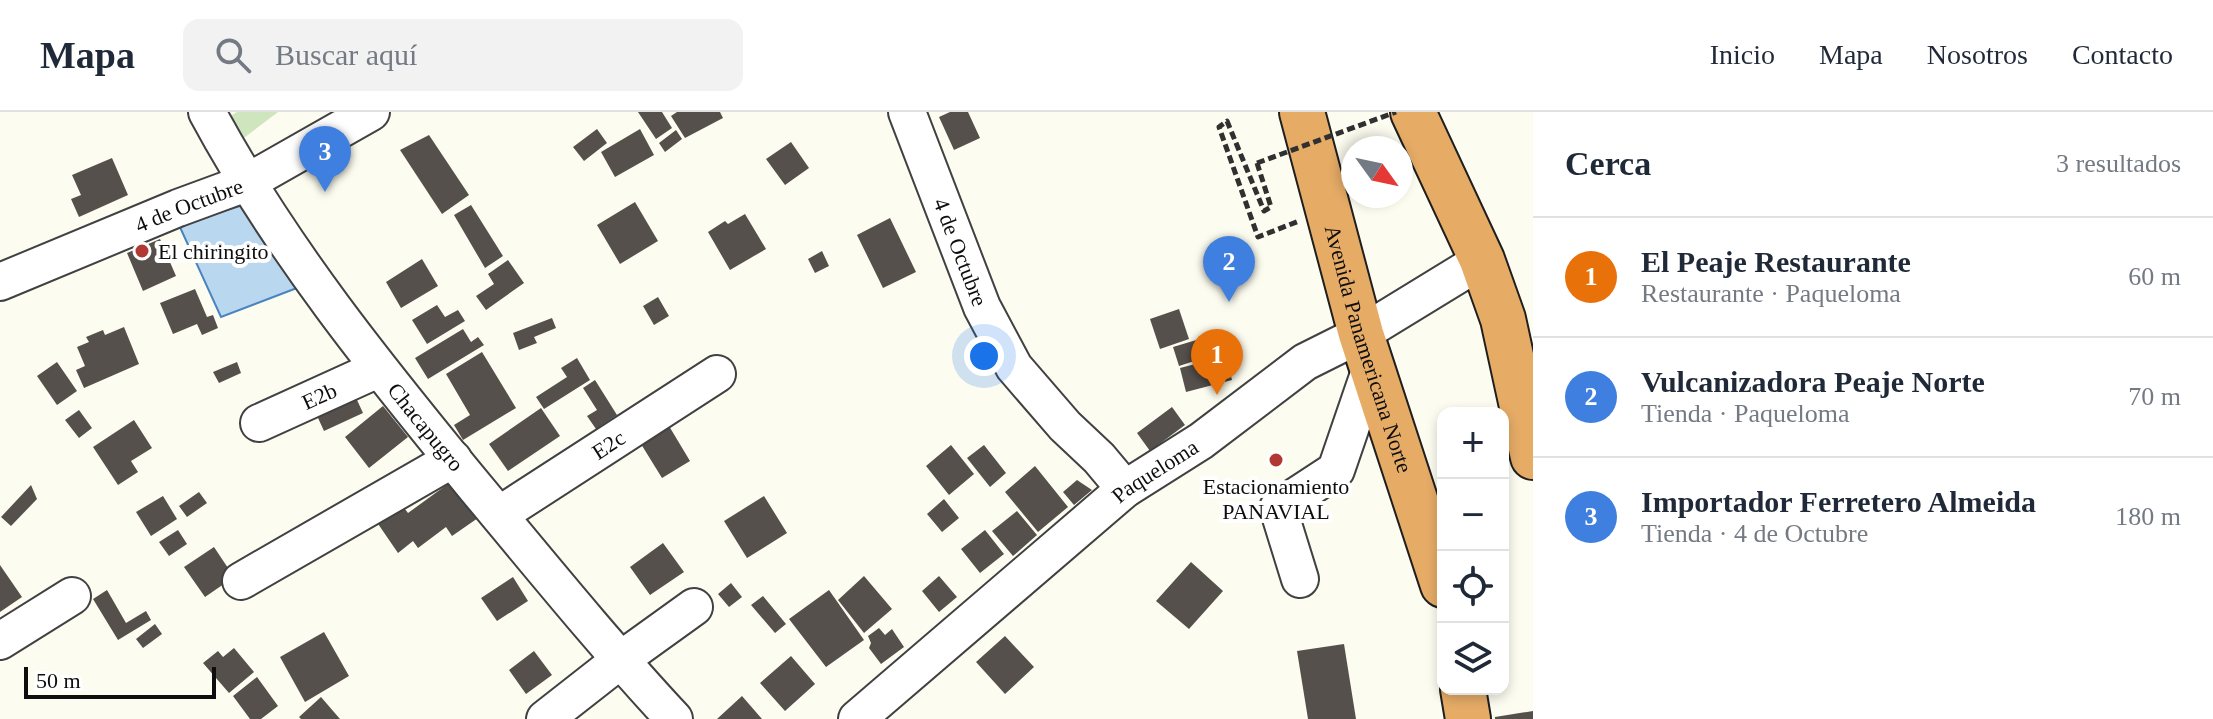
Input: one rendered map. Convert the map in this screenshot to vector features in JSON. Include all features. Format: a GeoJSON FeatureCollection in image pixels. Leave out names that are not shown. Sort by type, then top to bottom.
{"type":"FeatureCollection","features":[{"type":"Feature","properties":{"kind":"highway","name":"Avenida Panamericana Norte"},"geometry":{"type":"LineString","coordinates":[[1302,112],[1366,349],[1437,567]]}},
{"type":"Feature","properties":{"kind":"highway"},"geometry":{"type":"LineString","coordinates":[[1413,112],[1482,260],[1503,319],[1533,457]]}},
{"type":"Feature","properties":{"kind":"highway"},"geometry":{"type":"LineString","coordinates":[[1464,695],[1468,719]]}},
{"type":"Feature","properties":{"kind":"street","name":"Chacapugro"},"geometry":{"type":"LineString","coordinates":[[207,112],[246,183],[378,369],[619,661],[674,719]]}},
{"type":"Feature","properties":{"kind":"street","name":"4 de Octubre"},"geometry":{"type":"LineString","coordinates":[[1,283],[178,208],[246,183],[371,112]]}},
{"type":"Feature","properties":{"kind":"street","name":"4 de Octubre"},"geometry":{"type":"LineString","coordinates":[[907,112],[982,307],[1014,367],[1125,489]]}},
{"type":"Feature","properties":{"kind":"street","name":"Paqueloma"},"geometry":{"type":"LineString","coordinates":[[857,719],[1125,489],[1201,441],[1305,362],[1366,349],[1482,260]]}},
{"type":"Feature","properties":{"kind":"street"},"geometry":{"type":"LineString","coordinates":[[1300,579],[1278,508],[1336,470],[1366,349]]}},
{"type":"Feature","properties":{"kind":"street","name":"E2b"},"geometry":{"type":"LineString","coordinates":[[259,423],[378,369]]}},
{"type":"Feature","properties":{"kind":"street","name":"E2c"},"geometry":{"type":"LineString","coordinates":[[499,515],[717,374]]}},
{"type":"Feature","properties":{"kind":"street"},"geometry":{"type":"LineString","coordinates":[[241,581],[453,459]]}},
{"type":"Feature","properties":{"kind":"street"},"geometry":{"type":"LineString","coordinates":[[0,641],[72,596]]}},
{"type":"Feature","properties":{"kind":"street"},"geometry":{"type":"LineString","coordinates":[[545,719],[694,607]]}},
{"type":"Feature","properties":{"kind":"path"},"geometry":{"type":"LineString","coordinates":[[1328,209],[1258,237],[1219,127],[1227,121],[1264,211],[1271,207],[1257,163],[1396,112]]}},
{"type":"Feature","properties":{"kind":"green space"},"geometry":{"type":"Polygon","coordinates":[[[237,112],[278,112],[228,150],[216,125],[237,112]]]}},
{"type":"Feature","properties":{"kind":"water"},"geometry":{"type":"Polygon","coordinates":[[[243,205],[310,283],[221,317],[179,225],[243,205]]]}},
{"type":"Feature","properties":{"kind":"building"},"geometry":{"type":"Polygon","coordinates":[[[638,112],[662,112],[672,128],[656,139],[638,112]]]}},
{"type":"Feature","properties":{"kind":"building"},"geometry":{"type":"Polygon","coordinates":[[[677,112],[720,112],[723,118],[685,138],[671,116],[677,112]]]}},
{"type":"Feature","properties":{"kind":"building"},"geometry":{"type":"Polygon","coordinates":[[[950,112],[968,112],[980,138],[954,150],[939,117],[950,112]]]}},
{"type":"Feature","properties":{"kind":"building"},"geometry":{"type":"Polygon","coordinates":[[[597,129],[607,143],[584,161],[573,147],[597,129]]]}},
{"type":"Feature","properties":{"kind":"building"},"geometry":{"type":"Polygon","coordinates":[[[640,129],[654,155],[615,177],[601,152],[640,129]]]}},
{"type":"Feature","properties":{"kind":"building"},"geometry":{"type":"Polygon","coordinates":[[[676,130],[682,139],[665,152],[659,143],[676,130]]]}},
{"type":"Feature","properties":{"kind":"building"},"geometry":{"type":"Polygon","coordinates":[[[429,135],[469,195],[442,214],[400,150],[429,135]]]}},
{"type":"Feature","properties":{"kind":"building"},"geometry":{"type":"Polygon","coordinates":[[[791,142],[809,168],[785,185],[766,159],[791,142]]]}},
{"type":"Feature","properties":{"kind":"building"},"geometry":{"type":"Polygon","coordinates":[[[112,158],[128,195],[79,217],[71,199],[81,195],[72,175],[112,158]]]}},
{"type":"Feature","properties":{"kind":"building"},"geometry":{"type":"Polygon","coordinates":[[[635,202],[658,241],[620,264],[597,225],[635,202]]]}},
{"type":"Feature","properties":{"kind":"building"},"geometry":{"type":"Polygon","coordinates":[[[471,205],[503,256],[485,268],[454,215],[471,205]]]}},
{"type":"Feature","properties":{"kind":"building"},"geometry":{"type":"Polygon","coordinates":[[[745,214],[766,249],[730,270],[708,232],[725,221],[728,224],[745,214]]]}},
{"type":"Feature","properties":{"kind":"building"},"geometry":{"type":"Polygon","coordinates":[[[890,218],[916,272],[883,288],[857,235],[890,218]]]}},
{"type":"Feature","properties":{"kind":"building"},"geometry":{"type":"Polygon","coordinates":[[[160,239],[176,276],[143,291],[127,253],[160,239]]]}},
{"type":"Feature","properties":{"kind":"building"},"geometry":{"type":"Polygon","coordinates":[[[822,251],[829,266],[815,273],[808,259],[822,251]]]}},
{"type":"Feature","properties":{"kind":"building"},"geometry":{"type":"Polygon","coordinates":[[[422,259],[438,286],[401,308],[386,282],[422,259]]]}},
{"type":"Feature","properties":{"kind":"building"},"geometry":{"type":"Polygon","coordinates":[[[508,260],[524,283],[486,310],[476,296],[494,284],[488,274],[508,260]]]}},
{"type":"Feature","properties":{"kind":"building"},"geometry":{"type":"Polygon","coordinates":[[[195,289],[207,317],[213,315],[218,328],[202,335],[197,324],[173,334],[160,303],[195,289]]]}},
{"type":"Feature","properties":{"kind":"building"},"geometry":{"type":"Polygon","coordinates":[[[658,297],[669,316],[654,325],[643,306],[658,297]]]}},
{"type":"Feature","properties":{"kind":"building"},"geometry":{"type":"Polygon","coordinates":[[[437,305],[445,317],[458,310],[465,321],[427,344],[412,320],[437,305]]]}},
{"type":"Feature","properties":{"kind":"building"},"geometry":{"type":"Polygon","coordinates":[[[1179,309],[1189,339],[1160,349],[1150,319],[1179,309]]]}},
{"type":"Feature","properties":{"kind":"building"},"geometry":{"type":"Polygon","coordinates":[[[552,318],[556,328],[534,337],[537,343],[519,350],[513,333],[552,318]]]}},
{"type":"Feature","properties":{"kind":"building"},"geometry":{"type":"Polygon","coordinates":[[[124,327],[139,364],[84,388],[76,370],[85,366],[77,347],[89,342],[86,337],[103,330],[105,335],[124,327]]]}},
{"type":"Feature","properties":{"kind":"building"},"geometry":{"type":"Polygon","coordinates":[[[463,329],[471,342],[478,337],[484,345],[428,379],[415,358],[463,329]]]}},
{"type":"Feature","properties":{"kind":"building"},"geometry":{"type":"Polygon","coordinates":[[[1213,335],[1219,353],[1179,366],[1173,347],[1213,335]]]}},
{"type":"Feature","properties":{"kind":"building"},"geometry":{"type":"Polygon","coordinates":[[[482,352],[516,408],[463,440],[454,425],[470,415],[446,374],[482,352]]]}},
{"type":"Feature","properties":{"kind":"building"},"geometry":{"type":"Polygon","coordinates":[[[1226,356],[1232,380],[1186,392],[1180,368],[1226,356]]]}},
{"type":"Feature","properties":{"kind":"building"},"geometry":{"type":"Polygon","coordinates":[[[577,358],[590,380],[544,409],[536,397],[567,377],[561,368],[577,358]]]}},
{"type":"Feature","properties":{"kind":"building"},"geometry":{"type":"Polygon","coordinates":[[[57,362],[77,391],[57,405],[37,376],[57,362]]]}},
{"type":"Feature","properties":{"kind":"building"},"geometry":{"type":"Polygon","coordinates":[[[237,362],[241,373],[219,383],[213,372],[237,362]]]}},
{"type":"Feature","properties":{"kind":"building"},"geometry":{"type":"Polygon","coordinates":[[[595,380],[617,415],[596,429],[587,416],[597,410],[583,388],[595,380]]]}},
{"type":"Feature","properties":{"kind":"building"},"geometry":{"type":"Polygon","coordinates":[[[352,389],[363,413],[324,431],[313,407],[352,389]]]}},
{"type":"Feature","properties":{"kind":"building"},"geometry":{"type":"Polygon","coordinates":[[[383,406],[408,437],[369,468],[345,437],[383,406]]]}},
{"type":"Feature","properties":{"kind":"building"},"geometry":{"type":"Polygon","coordinates":[[[1172,407],[1185,425],[1150,451],[1137,433],[1172,407]]]}},
{"type":"Feature","properties":{"kind":"building"},"geometry":{"type":"Polygon","coordinates":[[[541,408],[560,436],[508,471],[489,444],[541,408]]]}},
{"type":"Feature","properties":{"kind":"building"},"geometry":{"type":"Polygon","coordinates":[[[79,410],[92,428],[79,438],[65,420],[79,410]]]}},
{"type":"Feature","properties":{"kind":"building"},"geometry":{"type":"Polygon","coordinates":[[[134,420],[152,448],[131,461],[138,472],[118,485],[93,447],[134,420]]]}},
{"type":"Feature","properties":{"kind":"building"},"geometry":{"type":"Polygon","coordinates":[[[669,426],[690,461],[662,478],[641,444],[669,426]]]}},
{"type":"Feature","properties":{"kind":"building"},"geometry":{"type":"Polygon","coordinates":[[[951,445],[974,474],[949,495],[926,466],[951,445]]]}},
{"type":"Feature","properties":{"kind":"building"},"geometry":{"type":"Polygon","coordinates":[[[984,445],[1006,473],[990,487],[967,458],[984,445]]]}},
{"type":"Feature","properties":{"kind":"building"},"geometry":{"type":"Polygon","coordinates":[[[1035,466],[1068,507],[1038,532],[1005,492],[1035,466]]]}},
{"type":"Feature","properties":{"kind":"building"},"geometry":{"type":"Polygon","coordinates":[[[1077,480],[1092,490],[1074,505],[1063,492],[1077,480]]]}},
{"type":"Feature","properties":{"kind":"building"},"geometry":{"type":"Polygon","coordinates":[[[452,481],[478,518],[452,536],[446,527],[418,548],[413,541],[398,553],[374,518],[399,501],[408,513],[452,481]]]}},
{"type":"Feature","properties":{"kind":"building"},"geometry":{"type":"Polygon","coordinates":[[[31,485],[37,499],[11,526],[1,517],[31,485]]]}},
{"type":"Feature","properties":{"kind":"building"},"geometry":{"type":"Polygon","coordinates":[[[199,492],[207,503],[187,517],[179,506],[199,492]]]}},
{"type":"Feature","properties":{"kind":"building"},"geometry":{"type":"Polygon","coordinates":[[[163,496],[177,519],[151,536],[136,512],[163,496]]]}},
{"type":"Feature","properties":{"kind":"building"},"geometry":{"type":"Polygon","coordinates":[[[764,496],[787,533],[747,558],[724,521],[764,496]]]}},
{"type":"Feature","properties":{"kind":"building"},"geometry":{"type":"Polygon","coordinates":[[[944,499],[959,518],[942,532],[927,514],[944,499]]]}},
{"type":"Feature","properties":{"kind":"building"},"geometry":{"type":"Polygon","coordinates":[[[1017,511],[1037,535],[1013,556],[992,531],[1017,511]]]}},
{"type":"Feature","properties":{"kind":"building"},"geometry":{"type":"Polygon","coordinates":[[[178,530],[187,544],[169,556],[159,542],[178,530]]]}},
{"type":"Feature","properties":{"kind":"building"},"geometry":{"type":"Polygon","coordinates":[[[985,530],[1004,554],[980,573],[961,549],[985,530]]]}},
{"type":"Feature","properties":{"kind":"building"},"geometry":{"type":"Polygon","coordinates":[[[663,543],[684,572],[650,595],[630,567],[663,543]]]}},
{"type":"Feature","properties":{"kind":"building"},"geometry":{"type":"Polygon","coordinates":[[[214,547],[234,577],[205,597],[184,567],[214,547]]]}},
{"type":"Feature","properties":{"kind":"building"},"geometry":{"type":"Polygon","coordinates":[[[1191,562],[1223,591],[1189,629],[1156,601],[1191,562]]]}},
{"type":"Feature","properties":{"kind":"building"},"geometry":{"type":"Polygon","coordinates":[[[0,565],[22,597],[0,612],[0,565]]]}},
{"type":"Feature","properties":{"kind":"building"},"geometry":{"type":"Polygon","coordinates":[[[864,576],[892,609],[864,633],[838,600],[864,576]]]}},
{"type":"Feature","properties":{"kind":"building"},"geometry":{"type":"Polygon","coordinates":[[[939,576],[957,597],[939,612],[922,591],[939,576]]]}},
{"type":"Feature","properties":{"kind":"building"},"geometry":{"type":"Polygon","coordinates":[[[513,577],[528,601],[497,621],[481,598],[513,577]]]}},
{"type":"Feature","properties":{"kind":"building"},"geometry":{"type":"Polygon","coordinates":[[[731,583],[742,597],[729,607],[718,594],[731,583]]]}},
{"type":"Feature","properties":{"kind":"building"},"geometry":{"type":"Polygon","coordinates":[[[107,590],[126,623],[146,611],[151,620],[118,640],[93,599],[107,590]]]}},
{"type":"Feature","properties":{"kind":"building"},"geometry":{"type":"Polygon","coordinates":[[[829,590],[864,640],[826,667],[789,619],[829,590]]]}},
{"type":"Feature","properties":{"kind":"building"},"geometry":{"type":"Polygon","coordinates":[[[763,596],[786,624],[775,633],[751,605],[763,596]]]}},
{"type":"Feature","properties":{"kind":"building"},"geometry":{"type":"Polygon","coordinates":[[[155,624],[162,634],[143,648],[136,639],[155,624]]]}},
{"type":"Feature","properties":{"kind":"building"},"geometry":{"type":"Polygon","coordinates":[[[879,628],[885,635],[892,629],[904,647],[881,664],[869,648],[871,643],[868,636],[879,628]]]}},
{"type":"Feature","properties":{"kind":"building"},"geometry":{"type":"Polygon","coordinates":[[[324,632],[349,676],[305,702],[280,657],[324,632]]]}},
{"type":"Feature","properties":{"kind":"building"},"geometry":{"type":"Polygon","coordinates":[[[1005,636],[1034,667],[1005,694],[976,662],[1005,636]]]}},
{"type":"Feature","properties":{"kind":"building"},"geometry":{"type":"Polygon","coordinates":[[[1344,644],[1356,719],[1308,719],[1297,651],[1344,644]]]}},
{"type":"Feature","properties":{"kind":"building"},"geometry":{"type":"Polygon","coordinates":[[[234,648],[254,672],[229,693],[203,663],[218,651],[223,657],[234,648]]]}},
{"type":"Feature","properties":{"kind":"building"},"geometry":{"type":"Polygon","coordinates":[[[534,651],[552,675],[526,694],[509,670],[534,651]]]}},
{"type":"Feature","properties":{"kind":"building"},"geometry":{"type":"Polygon","coordinates":[[[791,656],[815,684],[785,711],[760,683],[791,656]]]}},
{"type":"Feature","properties":{"kind":"building"},"geometry":{"type":"Polygon","coordinates":[[[257,677],[278,706],[261,719],[250,719],[233,696],[257,677]]]}},
{"type":"Feature","properties":{"kind":"building"},"geometry":{"type":"Polygon","coordinates":[[[742,696],[762,719],[717,719],[742,696]]]}},
{"type":"Feature","properties":{"kind":"building"},"geometry":{"type":"Polygon","coordinates":[[[321,697],[340,719],[299,717],[321,697]]]}},
{"type":"Feature","properties":{"kind":"building"},"geometry":{"type":"Polygon","coordinates":[[[1533,711],[1533,719],[1495,719],[1495,717],[1533,711]]]}},
{"type":"Feature","properties":{"kind":"place","name":"Importador Ferretero Almeida"},"geometry":{"type":"Point","coordinates":[325,192]}},
{"type":"Feature","properties":{"kind":"place","name":"El chiringito"},"geometry":{"type":"Point","coordinates":[142,251]}},
{"type":"Feature","properties":{"kind":"place","name":"Vulcanizadora Peaje Norte"},"geometry":{"type":"Point","coordinates":[1229,302]}},
{"type":"Feature","properties":{"kind":"place","name":"El Peaje Restaurante"},"geometry":{"type":"Point","coordinates":[1217,395]}},
{"type":"Feature","properties":{"kind":"place","name":"Estacionamiento PANAVIAL"},"geometry":{"type":"Point","coordinates":[1276,460]}}]}
